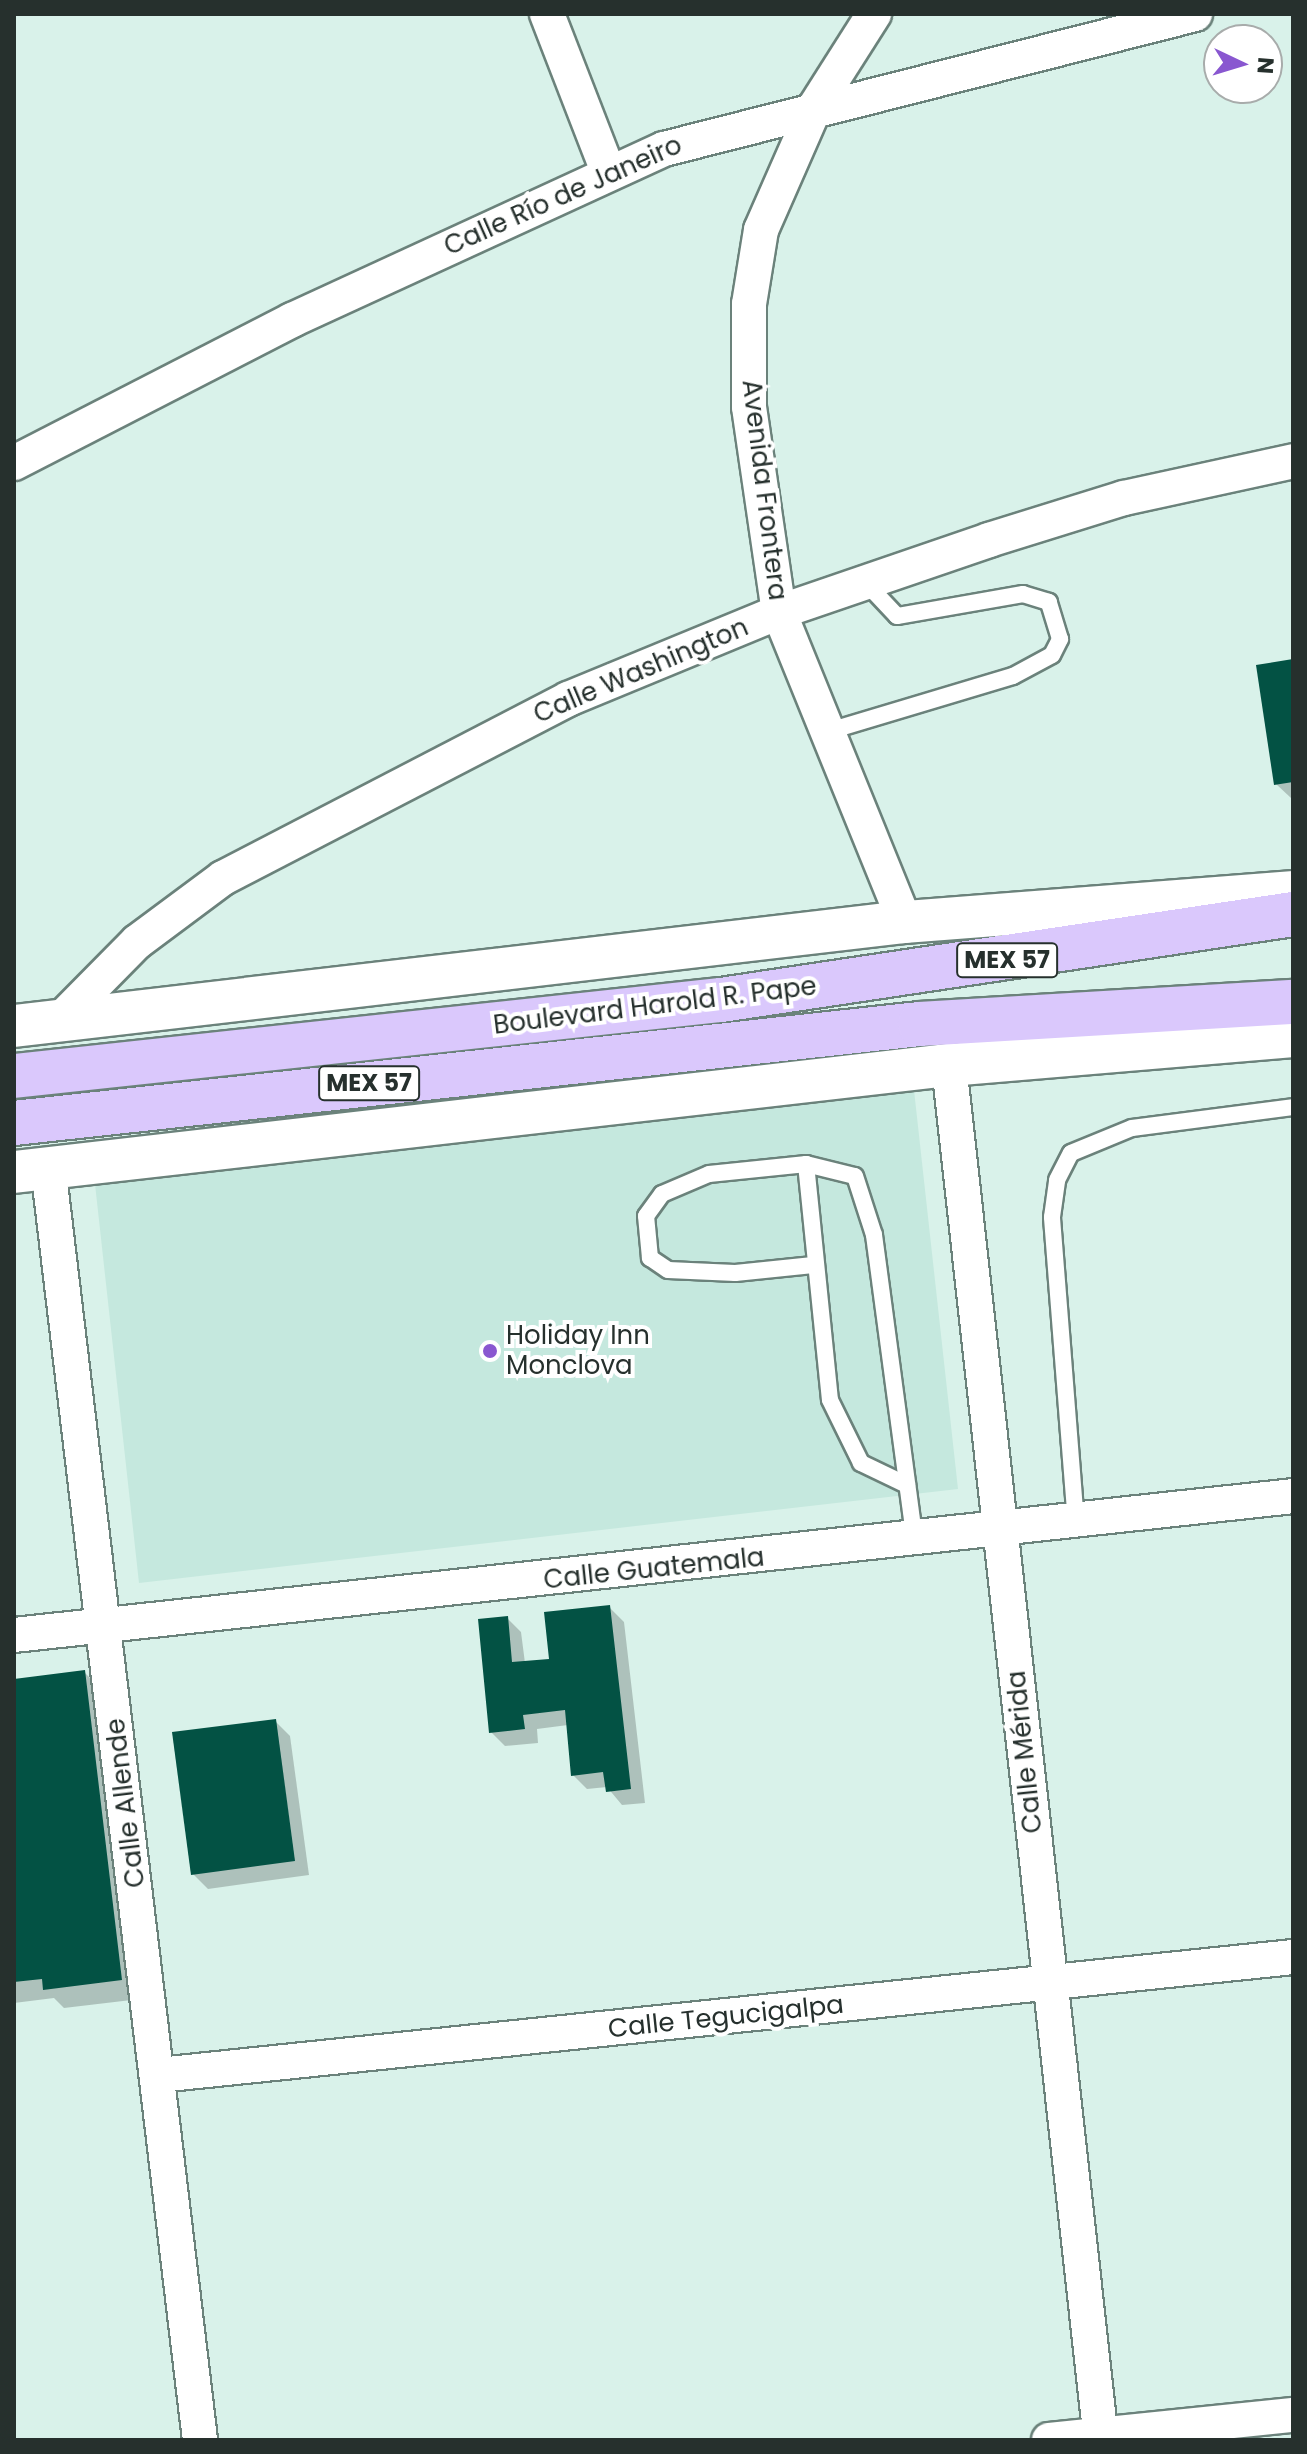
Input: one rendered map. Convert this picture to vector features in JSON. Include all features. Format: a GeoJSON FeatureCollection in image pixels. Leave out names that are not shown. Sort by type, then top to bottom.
{"type":"FeatureCollection","features":[{"type":"Feature","properties":{"kind":"highway","name":"Boulevard Harold R. Pape"},"geometry":{"type":"LineString","coordinates":[[14,1076],[721,1000],[1293,914]]}},
{"type":"Feature","properties":{"kind":"highway","name":"Boulevard Harold R. Pape"},"geometry":{"type":"LineString","coordinates":[[14,1123],[724,1043],[1293,1002]]}},
{"type":"Feature","properties":{"kind":"street"},"geometry":{"type":"LineString","coordinates":[[547,14],[608,171]]}},
{"type":"Feature","properties":{"kind":"street","name":"Avenida Frontera"},"geometry":{"type":"LineString","coordinates":[[874,14],[815,107],[761,230],[749,304],[749,407],[779,612],[905,922]]}},
{"type":"Feature","properties":{"kind":"street","name":"Calle Río de Janeiro"},"geometry":{"type":"LineString","coordinates":[[14,463],[608,171],[815,107],[1195,14]]}},
{"type":"Feature","properties":{"kind":"street","name":"Calle Washington"},"geometry":{"type":"LineString","coordinates":[[57,1023],[137,942],[223,878],[568,699],[779,612],[865,582],[1124,498],[1293,461]]}},
{"type":"Feature","properties":{"kind":"street"},"geometry":{"type":"LineString","coordinates":[[14,1026],[905,922],[1293,892]]}},
{"type":"Feature","properties":{"kind":"street"},"geometry":{"type":"LineString","coordinates":[[31,1170],[949,1065],[1293,1036]]}},
{"type":"Feature","properties":{"kind":"street","name":"Calle Mérida"},"geometry":{"type":"LineString","coordinates":[[949,1065],[1100,2437]]}},
{"type":"Feature","properties":{"kind":"street","name":"Calle Allende"},"geometry":{"type":"LineString","coordinates":[[31,1170],[105,1626],[200,2440]]}},
{"type":"Feature","properties":{"kind":"street","name":"Calle Guatemala"},"geometry":{"type":"LineString","coordinates":[[14,1635],[915,1542],[1293,1496]]}},
{"type":"Feature","properties":{"kind":"street","name":"Calle Tegucigalpa"},"geometry":{"type":"LineString","coordinates":[[159,2075],[1293,1957]]}},
{"type":"Feature","properties":{"kind":"street"},"geometry":{"type":"LineString","coordinates":[[1049,2440],[1293,2415]]}},
{"type":"Feature","properties":{"kind":"lane"},"geometry":{"type":"LineString","coordinates":[[826,732],[1013,676],[1052,655],[1060,639],[1049,602],[1023,594],[897,616],[865,582]]}},
{"type":"Feature","properties":{"kind":"lane"},"geometry":{"type":"LineString","coordinates":[[1076,1524],[1052,1217],[1057,1180],[1071,1153],[1132,1128],[1293,1107]]}},
{"type":"Feature","properties":{"kind":"lane"},"geometry":{"type":"LineString","coordinates":[[813,1265],[693,1274],[650,1258],[643,1239],[646,1216],[678,1185],[806,1164],[841,1167],[864,1195],[915,1542]]}},
{"type":"Feature","properties":{"kind":"lane"},"geometry":{"type":"LineString","coordinates":[[806,1164],[813,1265],[830,1400],[843,1438],[861,1463],[907,1485]]}},
{"type":"Feature","properties":{"kind":"shaded area"},"geometry":{"type":"Polygon","coordinates":[[[914,1090],[958,1489],[139,1583],[95,1184],[914,1090]]]}},
{"type":"Feature","properties":{"kind":"building"},"geometry":{"type":"Polygon","coordinates":[[[1293,659],[1293,782],[1274,785],[1256,665],[1293,659]]]}},
{"type":"Feature","properties":{"kind":"building"},"geometry":{"type":"Polygon","coordinates":[[[610,1605],[631,1789],[606,1792],[603,1772],[571,1776],[565,1710],[523,1715],[525,1729],[489,1733],[478,1619],[508,1616],[512,1662],[549,1659],[544,1612],[610,1605]]]}},
{"type":"Feature","properties":{"kind":"building"},"geometry":{"type":"Polygon","coordinates":[[[85,1670],[122,1980],[43,1990],[42,1979],[14,1982],[14,1679],[85,1670]]]}},
{"type":"Feature","properties":{"kind":"building"},"geometry":{"type":"Polygon","coordinates":[[[276,1719],[295,1861],[191,1875],[172,1732],[276,1719]]]}},
{"type":"Feature","properties":{"kind":"place","name":"Holiday Inn Monclova"},"geometry":{"type":"Point","coordinates":[490,1351]}}]}
